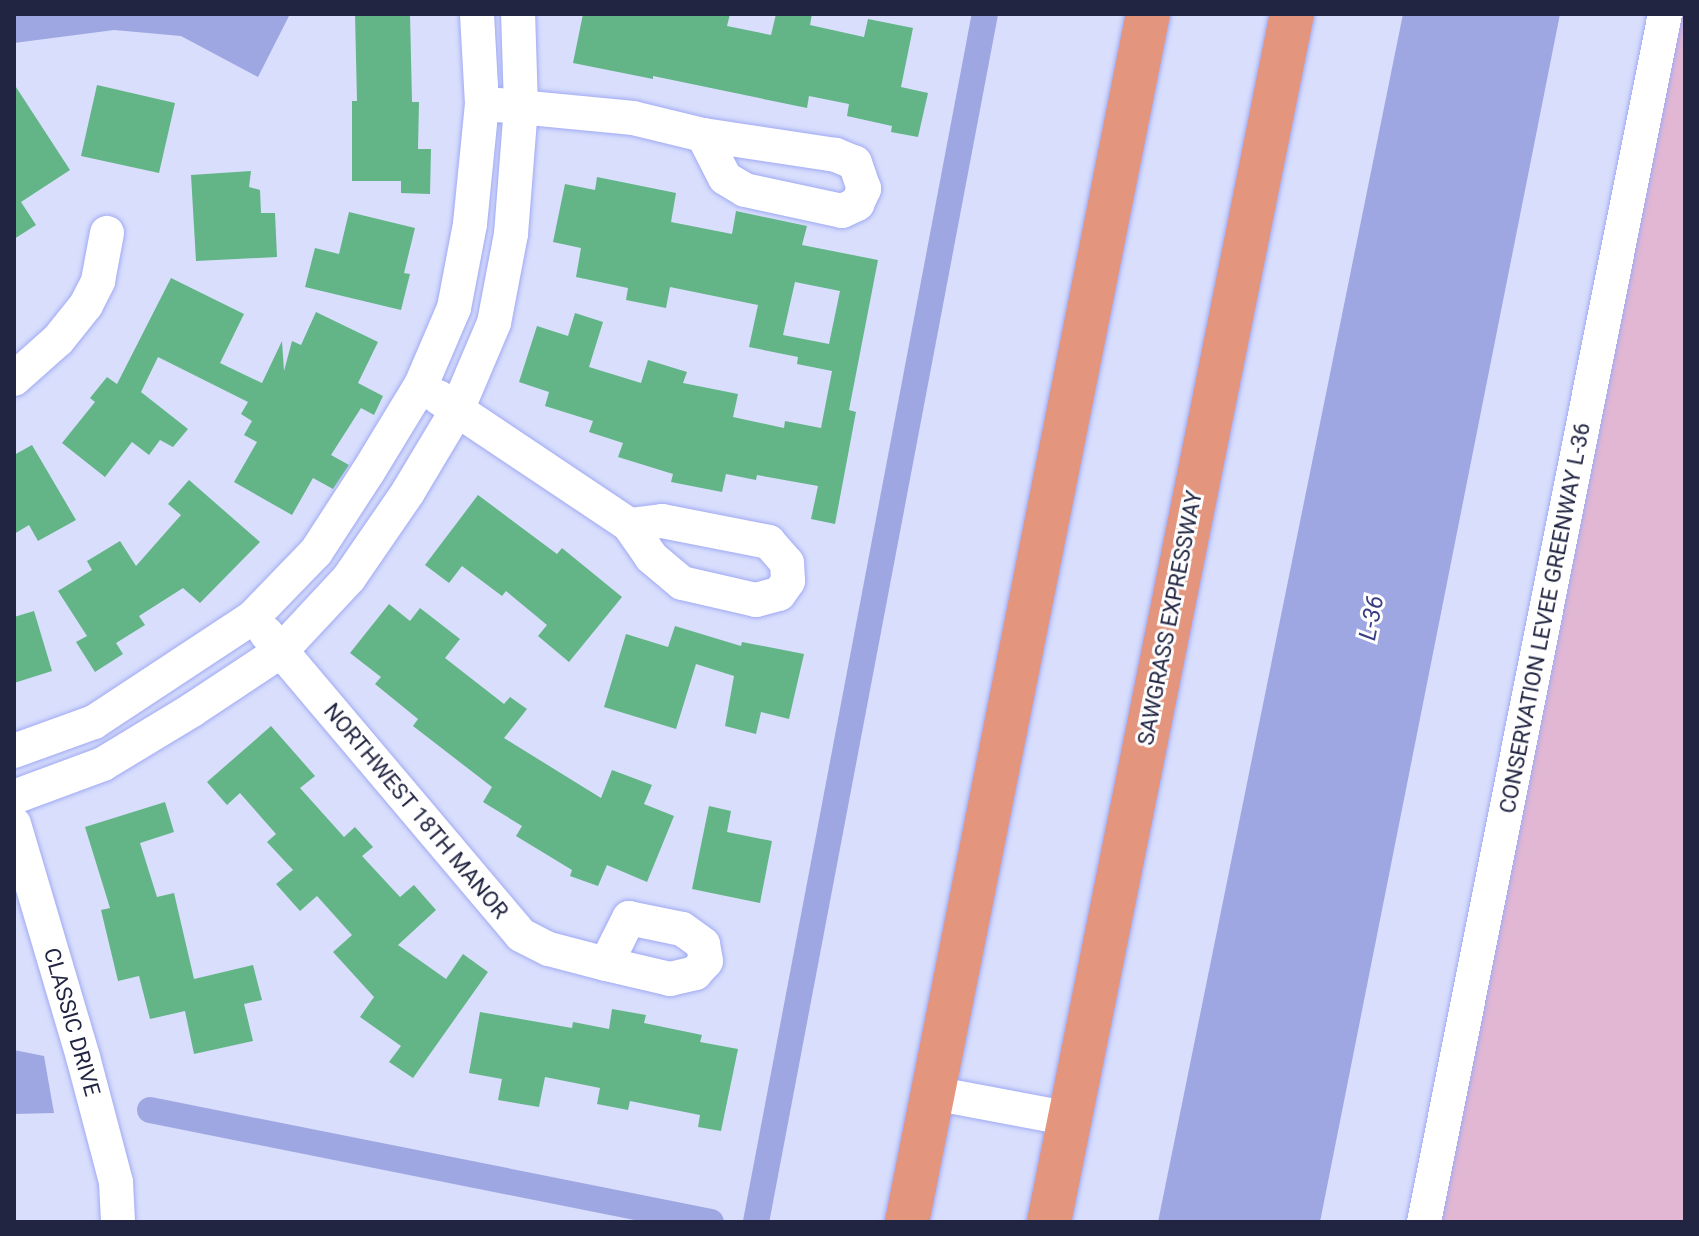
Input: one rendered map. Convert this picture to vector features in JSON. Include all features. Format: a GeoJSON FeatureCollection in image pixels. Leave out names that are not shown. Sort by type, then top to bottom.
{"type":"FeatureCollection","features":[{"type":"Feature","properties":{"kind":"highway"},"geometry":{"type":"LineString","coordinates":[[907,1222],[1148,14]]}},
{"type":"Feature","properties":{"kind":"highway","name":"SAWGRASS EXPRESSWAY"},"geometry":{"type":"LineString","coordinates":[[1049,1222],[1292,14]]}},
{"type":"Feature","properties":{"kind":"street"},"geometry":{"type":"LineString","coordinates":[[14,751],[94,722],[252,618],[316,552],[421,385],[454,308],[470,224],[482,104],[477,14]]}},
{"type":"Feature","properties":{"kind":"street"},"geometry":{"type":"LineString","coordinates":[[14,797],[103,764],[281,651],[349,578],[408,492],[457,410],[494,323],[511,234],[521,107],[518,14]]}},
{"type":"Feature","properties":{"kind":"street","name":"CONSERVATION LEVEE GREENWAY L-36"},"geometry":{"type":"LineString","coordinates":[[1424,1222],[1665,14]]}},
{"type":"Feature","properties":{"kind":"street"},"geometry":{"type":"LineString","coordinates":[[482,104],[633,118],[703,135]]}},
{"type":"Feature","properties":{"kind":"street"},"geometry":{"type":"LineString","coordinates":[[14,379],[58,340],[86,305],[98,281],[107,233]]}},
{"type":"Feature","properties":{"kind":"street"},"geometry":{"type":"LineString","coordinates":[[421,385],[629,525]]}},
{"type":"Feature","properties":{"kind":"street","name":"NORTHWEST 18TH MANOR"},"geometry":{"type":"LineString","coordinates":[[252,618],[521,935],[549,949],[606,964]]}},
{"type":"Feature","properties":{"kind":"street","name":"CLASSIC DRIVE"},"geometry":{"type":"LineString","coordinates":[[14,824],[83,1057],[116,1182],[118,1222]]}},
{"type":"Feature","properties":{"kind":"street"},"geometry":{"type":"LineString","coordinates":[[933,1093],[1070,1119]]}},
{"type":"Feature","properties":{"kind":"shaded area"},"geometry":{"type":"Polygon","coordinates":[[[1665,14],[1685,14],[1685,1222],[1424,1222],[1665,14]]]}},
{"type":"Feature","properties":{"kind":"water"},"geometry":{"type":"Polygon","coordinates":[[[14,14],[290,14],[258,77],[181,36],[114,30],[14,43],[14,14]]]}},
{"type":"Feature","properties":{"kind":"water","name":"L-36"},"geometry":{"type":"Polygon","coordinates":[[[1403,14],[1560,14],[1320,1222],[1158,1222],[1403,14]]]}},
{"type":"Feature","properties":{"kind":"water"},"geometry":{"type":"Polygon","coordinates":[[[14,1050],[44,1056],[54,1113],[14,1114],[14,1050]]]}},
{"type":"Feature","properties":{"kind":"building"},"geometry":{"type":"Polygon","coordinates":[[[355,14],[410,14],[412,102],[419,102],[418,149],[431,149],[430,194],[401,193],[401,181],[352,181],[352,101],[357,101],[355,14]]]}},
{"type":"Feature","properties":{"kind":"building"},"geometry":{"type":"Polygon","coordinates":[[[583,14],[730,14],[727,26],[771,35],[776,14],[812,14],[810,25],[864,37],[868,19],[913,28],[901,87],[928,93],[918,137],[891,132],[892,126],[847,116],[849,104],[809,96],[807,108],[573,63],[583,14]]]}},
{"type":"Feature","properties":{"kind":"building"},"geometry":{"type":"Polygon","coordinates":[[[14,84],[70,170],[21,202],[36,225],[14,239],[14,84]]]}},
{"type":"Feature","properties":{"kind":"building"},"geometry":{"type":"Polygon","coordinates":[[[97,85],[175,103],[159,173],[81,156],[97,85]]]}},
{"type":"Feature","properties":{"kind":"building"},"geometry":{"type":"Polygon","coordinates":[[[251,171],[249,187],[260,190],[261,213],[275,213],[277,257],[196,261],[191,175],[251,171]]]}},
{"type":"Feature","properties":{"kind":"building"},"geometry":{"type":"Polygon","coordinates":[[[597,177],[676,193],[671,222],[732,234],[736,211],[807,226],[802,245],[878,260],[849,410],[856,412],[835,524],[811,519],[818,486],[757,475],[756,480],[726,474],[722,492],[671,482],[673,474],[618,457],[623,443],[589,432],[593,421],[545,406],[549,392],[519,382],[537,326],[568,336],[575,313],[603,322],[589,367],[641,383],[648,360],[687,372],[683,383],[738,394],[733,417],[784,428],[785,421],[821,428],[832,371],[797,364],[798,357],[749,347],[758,305],[670,287],[666,308],[626,300],[628,288],[576,277],[581,248],[553,242],[565,184],[595,190],[597,177]],[[795,282],[783,335],[829,344],[840,291],[795,282]]]}},
{"type":"Feature","properties":{"kind":"building"},"geometry":{"type":"Polygon","coordinates":[[[349,212],[415,228],[404,273],[410,274],[401,310],[305,287],[315,248],[339,254],[349,212]]]}},
{"type":"Feature","properties":{"kind":"building"},"geometry":{"type":"Polygon","coordinates":[[[171,278],[244,314],[220,363],[262,383],[282,341],[284,371],[292,341],[301,345],[316,312],[378,342],[358,383],[383,396],[374,415],[361,408],[331,455],[349,465],[333,489],[313,478],[292,515],[234,482],[257,442],[244,435],[252,421],[241,414],[248,402],[158,357],[141,392],[188,429],[173,447],[160,440],[149,455],[132,442],[105,477],[62,443],[95,402],[90,398],[107,377],[117,384],[171,278]]]}},
{"type":"Feature","properties":{"kind":"building"},"geometry":{"type":"Polygon","coordinates":[[[32,445],[76,520],[38,541],[29,525],[14,534],[14,455],[32,445]]]}},
{"type":"Feature","properties":{"kind":"building"},"geometry":{"type":"Polygon","coordinates":[[[189,480],[260,542],[200,603],[183,588],[139,616],[145,625],[116,643],[123,654],[95,672],[76,642],[87,636],[58,591],[92,570],[87,561],[120,541],[136,566],[181,515],[168,504],[189,480]]]}},
{"type":"Feature","properties":{"kind":"building"},"geometry":{"type":"Polygon","coordinates":[[[478,495],[557,554],[562,548],[622,597],[569,662],[538,636],[547,625],[506,591],[502,596],[462,566],[449,583],[425,565],[478,495]]]}},
{"type":"Feature","properties":{"kind":"building"},"geometry":{"type":"Polygon","coordinates":[[[389,604],[410,621],[420,608],[460,639],[445,658],[504,704],[510,697],[527,709],[504,738],[601,798],[612,770],[652,785],[644,804],[674,816],[647,882],[607,865],[598,886],[570,876],[572,870],[516,836],[522,826],[483,802],[492,787],[413,726],[418,719],[375,684],[381,677],[350,653],[389,604]]]}},
{"type":"Feature","properties":{"kind":"building"},"geometry":{"type":"Polygon","coordinates":[[[34,611],[52,671],[14,683],[14,617],[34,611]]]}},
{"type":"Feature","properties":{"kind":"building"},"geometry":{"type":"Polygon","coordinates":[[[675,626],[741,646],[742,642],[804,654],[789,719],[761,712],[756,734],[725,726],[734,676],[696,664],[676,729],[604,707],[626,634],[668,647],[675,626]]]}},
{"type":"Feature","properties":{"kind":"building"},"geometry":{"type":"Polygon","coordinates":[[[271,726],[315,776],[300,788],[344,837],[355,827],[373,847],[362,856],[400,897],[414,885],[436,910],[398,945],[446,979],[463,954],[488,972],[413,1078],[389,1062],[401,1046],[360,1017],[374,997],[333,952],[352,935],[317,896],[300,911],[276,884],[293,870],[267,842],[276,834],[240,793],[227,805],[207,782],[271,726]]]}},
{"type":"Feature","properties":{"kind":"building"},"geometry":{"type":"Polygon","coordinates":[[[165,802],[174,832],[140,843],[157,897],[174,893],[194,979],[253,965],[262,1000],[244,1004],[253,1041],[194,1054],[185,1011],[150,1019],[139,976],[118,981],[101,910],[110,908],[85,827],[165,802]]]}},
{"type":"Feature","properties":{"kind":"building"},"geometry":{"type":"Polygon","coordinates":[[[709,806],[731,811],[727,832],[772,841],[760,903],[692,889],[709,806]]]}},
{"type":"Feature","properties":{"kind":"building"},"geometry":{"type":"Polygon","coordinates":[[[612,1009],[646,1015],[644,1023],[702,1035],[700,1042],[738,1049],[721,1131],[698,1127],[700,1115],[630,1101],[628,1110],[597,1104],[600,1088],[545,1077],[539,1107],[498,1100],[502,1079],[469,1073],[480,1012],[572,1028],[573,1022],[609,1029],[612,1009]]]}},
{"type":"Feature","properties":{"kind":"waterway"},"geometry":{"type":"LineString","coordinates":[[756,1222],[985,14]]}},
{"type":"Feature","properties":{"kind":"waterway"},"geometry":{"type":"LineString","coordinates":[[150,1110],[711,1222]]}}]}
